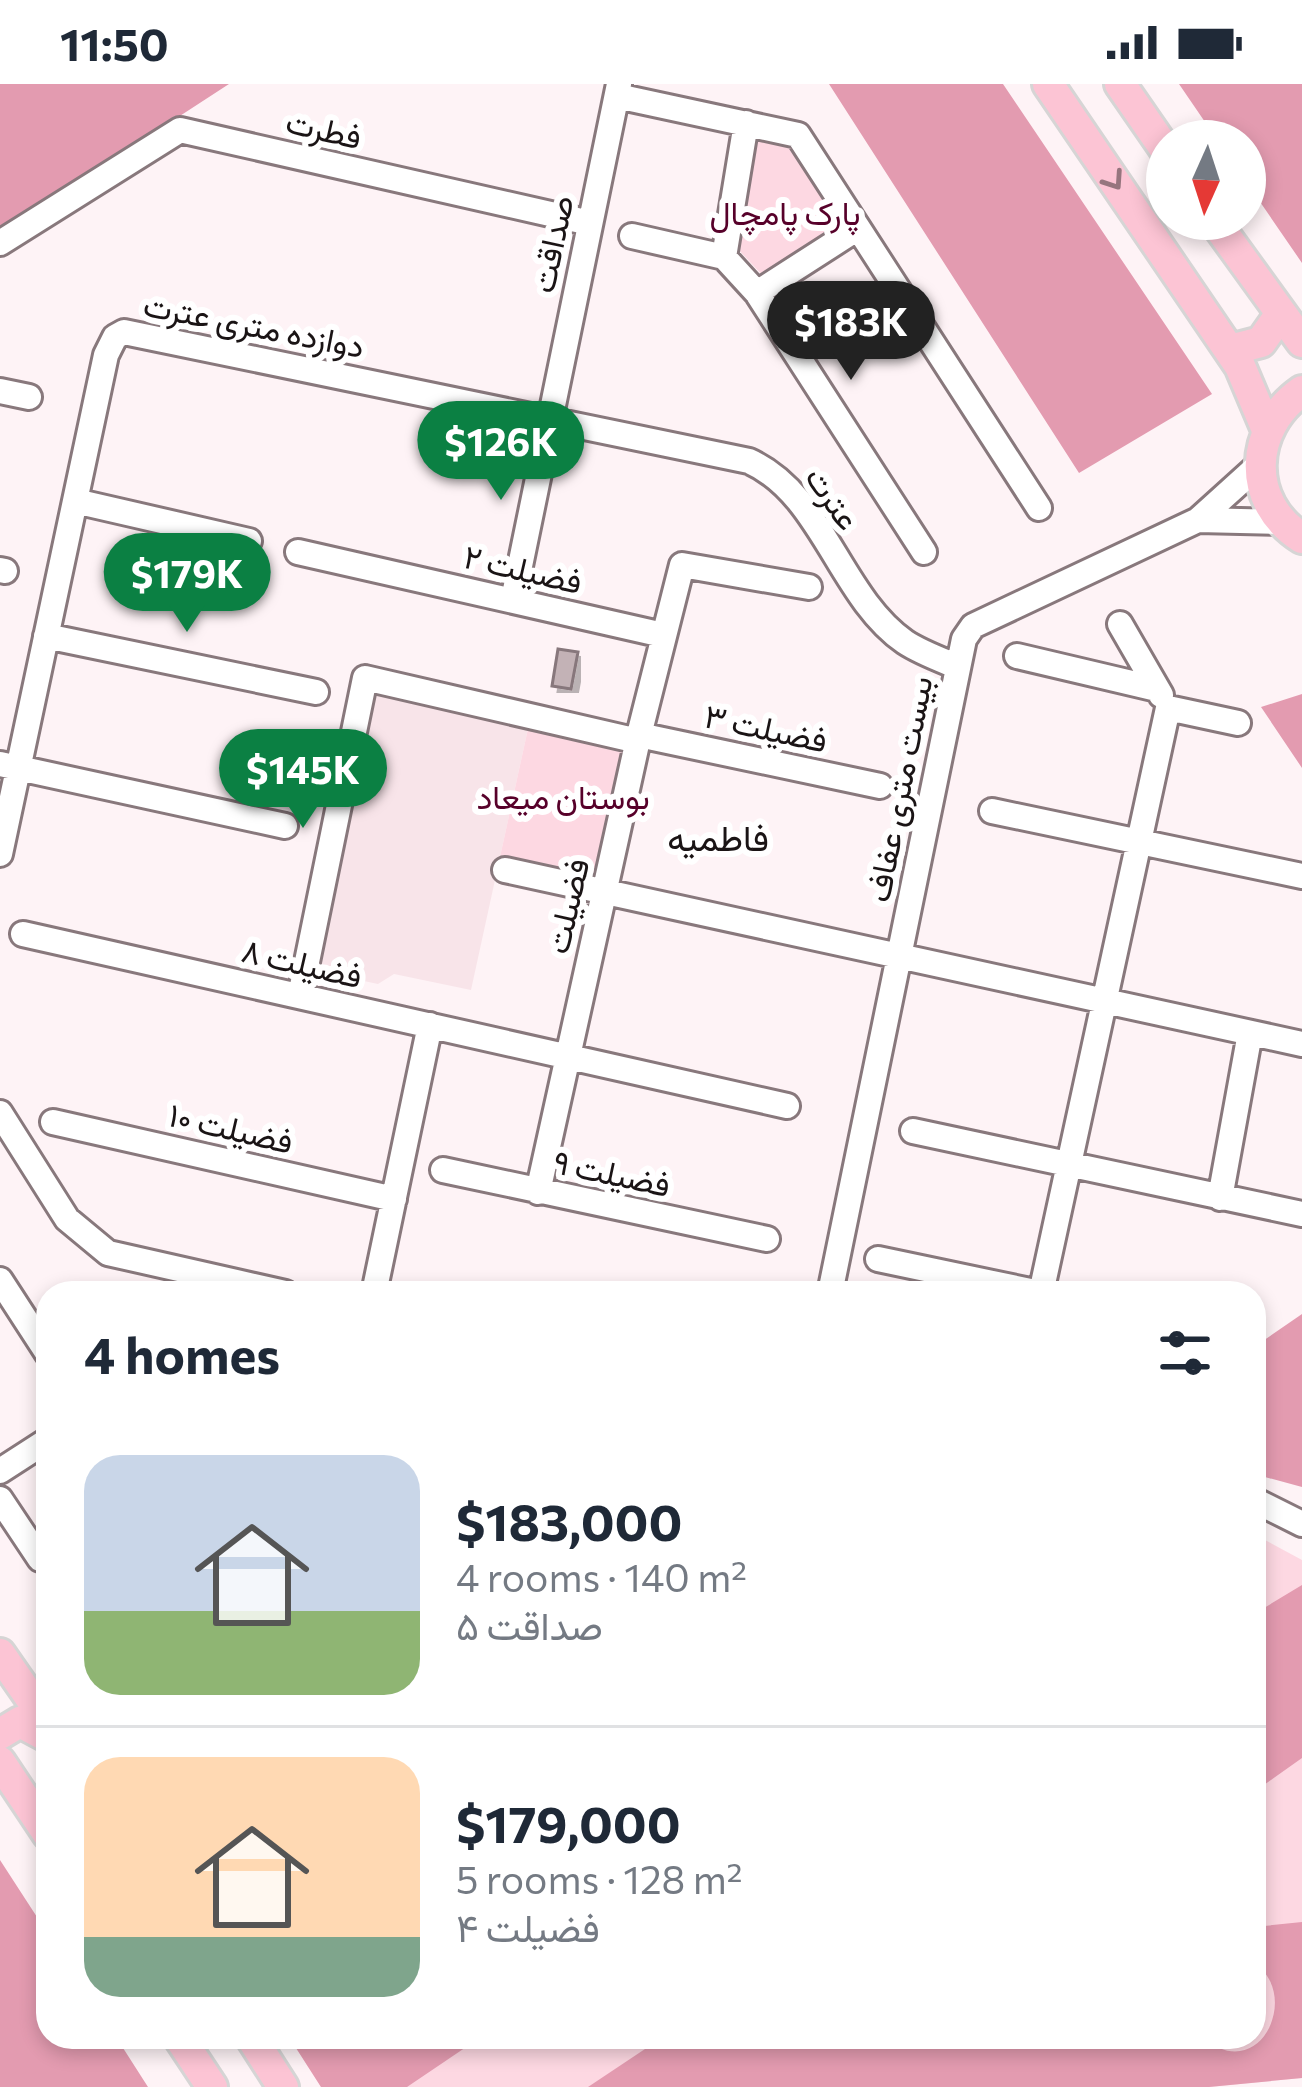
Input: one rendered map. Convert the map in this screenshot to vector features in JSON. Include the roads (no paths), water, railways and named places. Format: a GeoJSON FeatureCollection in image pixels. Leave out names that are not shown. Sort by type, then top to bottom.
{"type":"FeatureCollection","features":[{"type":"Feature","properties":{"kind":"main road"},"geometry":{"type":"LineString","coordinates":[[1048,84],[1230,350],[1246,376],[1267,430]]}},
{"type":"Feature","properties":{"kind":"main road"},"geometry":{"type":"LineString","coordinates":[[1120,84],[1146,122]]}},
{"type":"Feature","properties":{"kind":"main road"},"geometry":{"type":"LineString","coordinates":[[1228,240],[1302,341]]}},
{"type":"Feature","properties":{"kind":"main road"},"geometry":{"type":"LineString","coordinates":[[1230,350],[1261,342],[1280,315]]}},
{"type":"Feature","properties":{"kind":"main road"},"geometry":{"type":"LineString","coordinates":[[1292,530],[1265,495],[1260,464],[1267,430],[1287,402],[1302,391]]}},
{"type":"Feature","properties":{"kind":"main road"},"geometry":{"type":"LineString","coordinates":[[0,1654],[36,1706]]}},
{"type":"Feature","properties":{"kind":"main road"},"geometry":{"type":"LineString","coordinates":[[0,1734],[20,1722],[36,1731]]}},
{"type":"Feature","properties":{"kind":"main road"},"geometry":{"type":"LineString","coordinates":[[0,1750],[7,1772],[36,1816]]}},
{"type":"Feature","properties":{"kind":"main road"},"geometry":{"type":"LineString","coordinates":[[187,2049],[212,2087]]}},
{"type":"Feature","properties":{"kind":"main road"},"geometry":{"type":"LineString","coordinates":[[259,2049],[283,2087]]}},
{"type":"Feature","properties":{"kind":"street"},"geometry":{"type":"LineString","coordinates":[[618,90],[798,135],[1039,508]]}},
{"type":"Feature","properties":{"kind":"street","name":"صداقت"},"geometry":{"type":"LineString","coordinates":[[549,418],[618,90]]}},
{"type":"Feature","properties":{"kind":"street"},"geometry":{"type":"LineString","coordinates":[[724,257],[746,123]]}},
{"type":"Feature","properties":{"kind":"street","name":"فطرت"},"geometry":{"type":"LineString","coordinates":[[0,243],[180,130],[590,223]]}},
{"type":"Feature","properties":{"kind":"street"},"geometry":{"type":"LineString","coordinates":[[758,293],[858,228]]}},
{"type":"Feature","properties":{"kind":"street"},"geometry":{"type":"LineString","coordinates":[[632,236],[724,257],[758,293],[923,552]]}},
{"type":"Feature","properties":{"kind":"street","name":"دوازده متری عترت"},"geometry":{"type":"LineString","coordinates":[[0,854],[9,766],[46,636],[106,355],[115,337],[124,332],[549,418]]}},
{"type":"Feature","properties":{"kind":"street"},"geometry":{"type":"LineString","coordinates":[[0,391],[29,398]]}},
{"type":"Feature","properties":{"kind":"street"},"geometry":{"type":"LineString","coordinates":[[513,600],[549,418]]}},
{"type":"Feature","properties":{"kind":"street","name":"عترت"},"geometry":{"type":"LineString","coordinates":[[549,418],[749,460],[772,471],[864,599],[904,641],[956,666]]}},
{"type":"Feature","properties":{"kind":"street","name":"بیست متری عفاف"},"geometry":{"type":"LineString","coordinates":[[832,1281],[934,798],[961,646],[973,626],[1198,520],[1260,464]]}},
{"type":"Feature","properties":{"kind":"street"},"geometry":{"type":"LineString","coordinates":[[75,501],[249,541]]}},
{"type":"Feature","properties":{"kind":"street"},"geometry":{"type":"LineString","coordinates":[[1198,520],[1292,530]]}},
{"type":"Feature","properties":{"kind":"street","name":"فضیلت ۲"},"geometry":{"type":"LineString","coordinates":[[298,552],[663,635]]}},
{"type":"Feature","properties":{"kind":"street","name":"فضیلت"},"geometry":{"type":"LineString","coordinates":[[538,1192],[638,738],[682,565],[809,587]]}},
{"type":"Feature","properties":{"kind":"street"},"geometry":{"type":"LineString","coordinates":[[1044,1281],[1138,842],[1163,698],[1120,624]]}},
{"type":"Feature","properties":{"kind":"street"},"geometry":{"type":"LineString","coordinates":[[46,636],[316,692]]}},
{"type":"Feature","properties":{"kind":"street"},"geometry":{"type":"LineString","coordinates":[[1017,656],[1238,723]]}},
{"type":"Feature","properties":{"kind":"street","name":"فضیلت ۳"},"geometry":{"type":"LineString","coordinates":[[300,996],[365,678],[880,786]]}},
{"type":"Feature","properties":{"kind":"street"},"geometry":{"type":"LineString","coordinates":[[9,766],[285,826]]}},
{"type":"Feature","properties":{"kind":"street"},"geometry":{"type":"LineString","coordinates":[[992,811],[1302,876]]}},
{"type":"Feature","properties":{"kind":"street"},"geometry":{"type":"LineString","coordinates":[[506,870],[1302,1044]]}},
{"type":"Feature","properties":{"kind":"street","name":"فضیلت ۸"},"geometry":{"type":"LineString","coordinates":[[23,934],[787,1106]]}},
{"type":"Feature","properties":{"kind":"street"},"geometry":{"type":"LineString","coordinates":[[377,1281],[430,1025]]}},
{"type":"Feature","properties":{"kind":"street"},"geometry":{"type":"LineString","coordinates":[[1220,1198],[1250,1033]]}},
{"type":"Feature","properties":{"kind":"street"},"geometry":{"type":"LineString","coordinates":[[0,1113],[67,1219],[108,1253],[232,1281]]}},
{"type":"Feature","properties":{"kind":"street","name":"فضیلت ۱۰"},"geometry":{"type":"LineString","coordinates":[[53,1123],[394,1199]]}},
{"type":"Feature","properties":{"kind":"street"},"geometry":{"type":"LineString","coordinates":[[913,1131],[1302,1214]]}},
{"type":"Feature","properties":{"kind":"street","name":"فضیلت ۹"},"geometry":{"type":"LineString","coordinates":[[443,1170],[767,1238]]}},
{"type":"Feature","properties":{"kind":"street"},"geometry":{"type":"LineString","coordinates":[[878,1259],[983,1281]]}},
{"type":"Feature","properties":{"kind":"street"},"geometry":{"type":"LineString","coordinates":[[0,1280],[36,1336]]}},
{"type":"Feature","properties":{"kind":"street"},"geometry":{"type":"LineString","coordinates":[[0,1471],[36,1448]]}},
{"type":"Feature","properties":{"kind":"street"},"geometry":{"type":"LineString","coordinates":[[0,1498],[36,1553]]}},
{"type":"Feature","properties":{"kind":"street"},"geometry":{"type":"LineString","coordinates":[[1266,1506],[1302,1524]]}},
{"type":"Feature","properties":{"kind":"district","name":"فاطمیه"},"geometry":{"type":"Point","coordinates":[718,838]}},
{"type":"Feature","properties":{"kind":"park label","name":"پارک پامچال"},"geometry":{"type":"Point","coordinates":[785,213]}},
{"type":"Feature","properties":{"kind":"park label","name":"بوستان میعاد"},"geometry":{"type":"Point","coordinates":[563,797]}}]}
